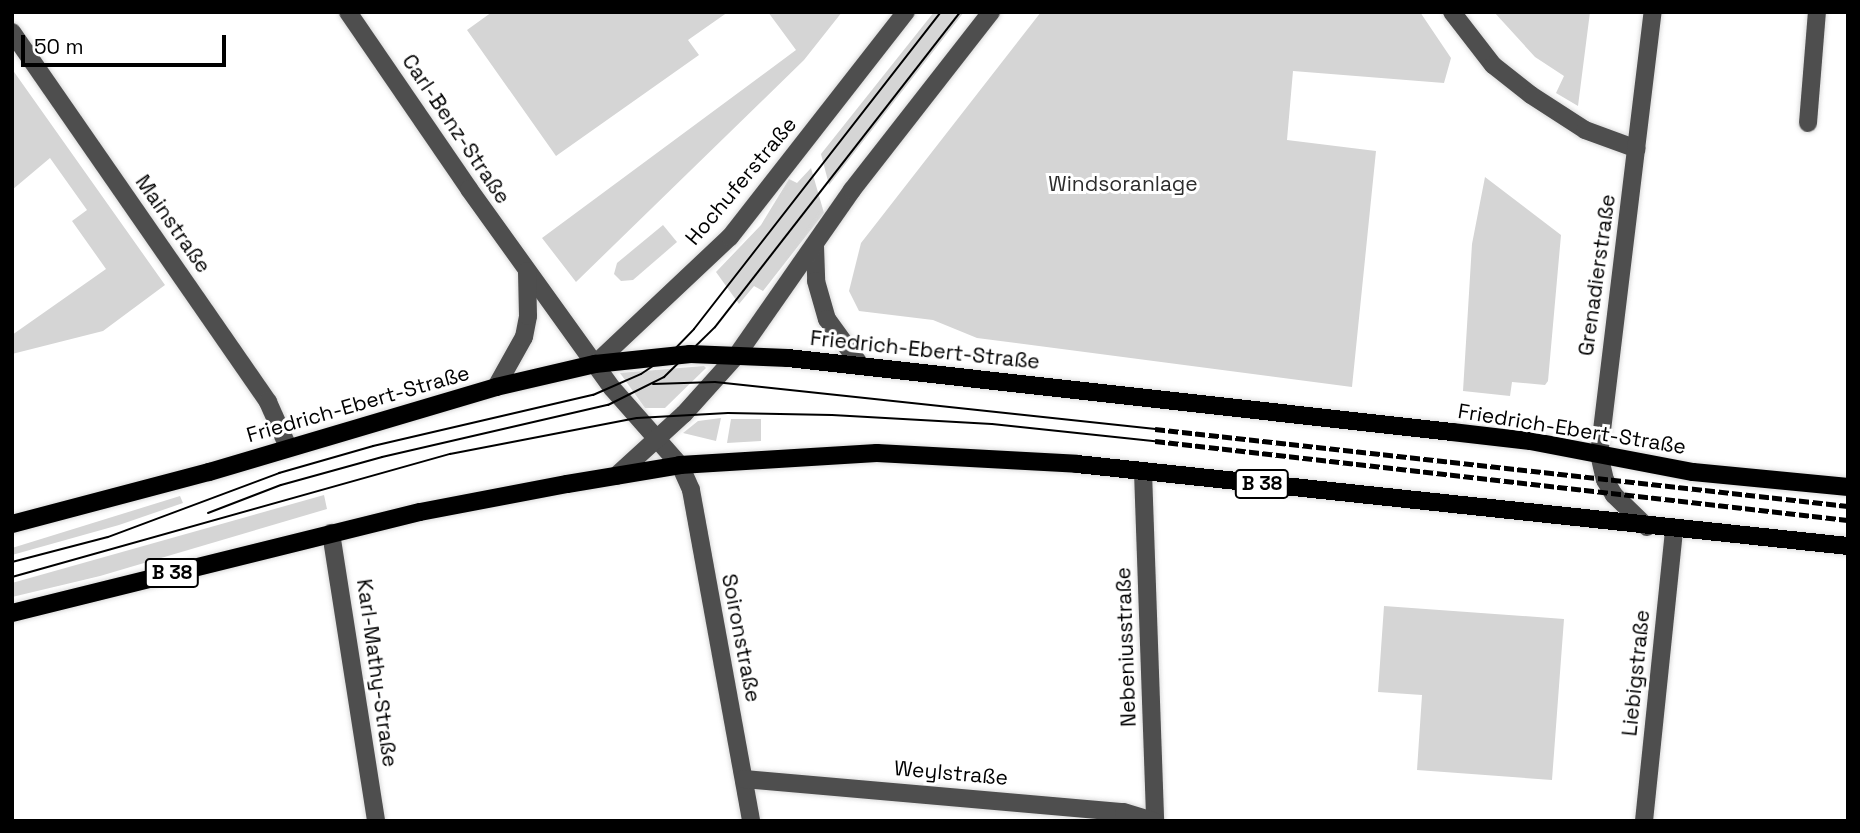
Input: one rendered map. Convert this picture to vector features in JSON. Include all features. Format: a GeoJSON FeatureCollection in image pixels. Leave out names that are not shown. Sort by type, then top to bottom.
{"type":"FeatureCollection","features":[{"type":"Feature","properties":{"kind":"main road","name":"Friedrich-Ebert-Straße"},"geometry":{"type":"LineString","coordinates":[[12,524],[209,472],[496,387],[595,364],[668,355],[737,355],[861,366],[1517,439],[1693,472],[1848,487]]}},
{"type":"Feature","properties":{"kind":"main road","name":"B 38"},"geometry":{"type":"LineString","coordinates":[[12,613],[420,512],[680,465],[877,453],[1077,464],[1541,512],[1647,527],[1673,537],[1848,546]]}},
{"type":"Feature","properties":{"kind":"street","name":"Carl-Benz-Straße"},"geometry":{"type":"LineString","coordinates":[[348,12],[527,271],[595,364],[656,440],[680,465]]}},
{"type":"Feature","properties":{"kind":"street","name":"Hochuferstraße"},"geometry":{"type":"LineString","coordinates":[[595,364],[730,237],[906,12]]}},
{"type":"Feature","properties":{"kind":"street"},"geometry":{"type":"LineString","coordinates":[[616,476],[715,382],[737,355],[852,190],[992,12]]}},
{"type":"Feature","properties":{"kind":"street"},"geometry":{"type":"LineString","coordinates":[[1452,12],[1493,65],[1531,95],[1585,130],[1637,149]]}},
{"type":"Feature","properties":{"kind":"street","name":"Grenadierstraße"},"geometry":{"type":"LineString","coordinates":[[1647,527],[1614,495],[1605,481],[1599,455],[1654,12]]}},
{"type":"Feature","properties":{"kind":"street"},"geometry":{"type":"LineString","coordinates":[[1808,124],[1817,12]]}},
{"type":"Feature","properties":{"kind":"street","name":"Mainstraße"},"geometry":{"type":"LineString","coordinates":[[12,32],[268,402],[288,447]]}},
{"type":"Feature","properties":{"kind":"street"},"geometry":{"type":"LineString","coordinates":[[815,246],[816,281],[827,319],[861,366]]}},
{"type":"Feature","properties":{"kind":"street"},"geometry":{"type":"LineString","coordinates":[[496,387],[524,337],[528,316],[527,271]]}},
{"type":"Feature","properties":{"kind":"street","name":"Soironstraße"},"geometry":{"type":"LineString","coordinates":[[680,465],[691,490],[751,821]]}},
{"type":"Feature","properties":{"kind":"street","name":"Nebeniusstraße"},"geometry":{"type":"LineString","coordinates":[[1143,472],[1154,821]]}},
{"type":"Feature","properties":{"kind":"street","name":"Karl-Mathy-Straße"},"geometry":{"type":"LineString","coordinates":[[331,533],[376,821]]}},
{"type":"Feature","properties":{"kind":"street","name":"Liebigstraße"},"geometry":{"type":"LineString","coordinates":[[1644,821],[1673,537]]}},
{"type":"Feature","properties":{"kind":"street","name":"Weylstraße"},"geometry":{"type":"LineString","coordinates":[[744,779],[1124,812],[1154,821]]}},
{"type":"Feature","properties":{"kind":"green space"},"geometry":{"type":"Polygon","coordinates":[[[492,12],[728,12],[688,40],[699,55],[556,156],[467,30],[492,12]]]}},
{"type":"Feature","properties":{"kind":"green space"},"geometry":{"type":"Polygon","coordinates":[[[768,12],[842,12],[804,60],[576,282],[542,238],[796,50],[768,12]]]}},
{"type":"Feature","properties":{"kind":"green space"},"geometry":{"type":"Polygon","coordinates":[[[934,12],[964,12],[829,185],[821,154],[934,12]]]}},
{"type":"Feature","properties":{"kind":"green space","name":"Windsoranlage"},"geometry":{"type":"Polygon","coordinates":[[[1041,12],[1420,12],[1451,58],[1444,83],[1293,71],[1287,140],[1376,151],[1352,387],[977,338],[933,320],[859,311],[849,291],[861,243],[1041,12]]]}},
{"type":"Feature","properties":{"kind":"green space"},"geometry":{"type":"Polygon","coordinates":[[[1494,12],[1590,12],[1578,106],[1556,93],[1564,76],[1535,57],[1494,12]]]}},
{"type":"Feature","properties":{"kind":"green space"},"geometry":{"type":"Polygon","coordinates":[[[12,69],[165,285],[103,331],[12,354],[12,335],[106,269],[72,221],[87,210],[50,158],[12,190],[12,69]]]}},
{"type":"Feature","properties":{"kind":"green space"},"geometry":{"type":"Polygon","coordinates":[[[811,168],[824,213],[763,291],[754,286],[739,304],[716,272],[761,225],[789,179],[797,183],[811,168]]]}},
{"type":"Feature","properties":{"kind":"green space"},"geometry":{"type":"Polygon","coordinates":[[[1485,177],[1561,235],[1548,381],[1545,385],[1512,382],[1510,396],[1463,391],[1472,244],[1485,177]]]}},
{"type":"Feature","properties":{"kind":"green space"},"geometry":{"type":"Polygon","coordinates":[[[663,225],[677,242],[633,280],[621,281],[614,274],[617,263],[663,225]]]}},
{"type":"Feature","properties":{"kind":"green space"},"geometry":{"type":"Polygon","coordinates":[[[704,366],[706,368],[665,408],[645,408],[620,373],[704,366]]]}},
{"type":"Feature","properties":{"kind":"green space"},"geometry":{"type":"Polygon","coordinates":[[[721,418],[716,441],[683,433],[698,421],[721,418]]]}},
{"type":"Feature","properties":{"kind":"green space"},"geometry":{"type":"Polygon","coordinates":[[[731,419],[761,419],[761,441],[727,443],[731,419]]]}},
{"type":"Feature","properties":{"kind":"green space"},"geometry":{"type":"Polygon","coordinates":[[[324,495],[327,509],[100,576],[12,597],[12,583],[324,495]]]}},
{"type":"Feature","properties":{"kind":"green space"},"geometry":{"type":"Polygon","coordinates":[[[180,496],[183,503],[119,525],[12,555],[12,548],[180,496]]]}},
{"type":"Feature","properties":{"kind":"green space"},"geometry":{"type":"Polygon","coordinates":[[[1384,606],[1564,619],[1552,780],[1417,770],[1422,695],[1378,692],[1384,606]]]}},
{"type":"Feature","properties":{"kind":"tram line"},"geometry":{"type":"LineString","coordinates":[[12,562],[108,537],[279,473],[373,446],[593,395],[641,374],[669,355],[694,329],[941,12]]}},
{"type":"Feature","properties":{"kind":"tram line"},"geometry":{"type":"LineString","coordinates":[[208,513],[281,485],[382,457],[608,405],[664,377],[715,327],[960,12]]}},
{"type":"Feature","properties":{"kind":"tram line"},"geometry":{"type":"LineString","coordinates":[[653,384],[715,382],[1155,429]]}},
{"type":"Feature","properties":{"kind":"tram line"},"geometry":{"type":"LineString","coordinates":[[12,577],[450,454],[637,418],[728,413],[832,415],[992,424],[1155,441]]}},
{"type":"Feature","properties":{"kind":"railway"},"geometry":{"type":"LineString","coordinates":[[1155,429],[1848,506]]}},
{"type":"Feature","properties":{"kind":"railway"},"geometry":{"type":"LineString","coordinates":[[1155,441],[1848,520]]}}]}
